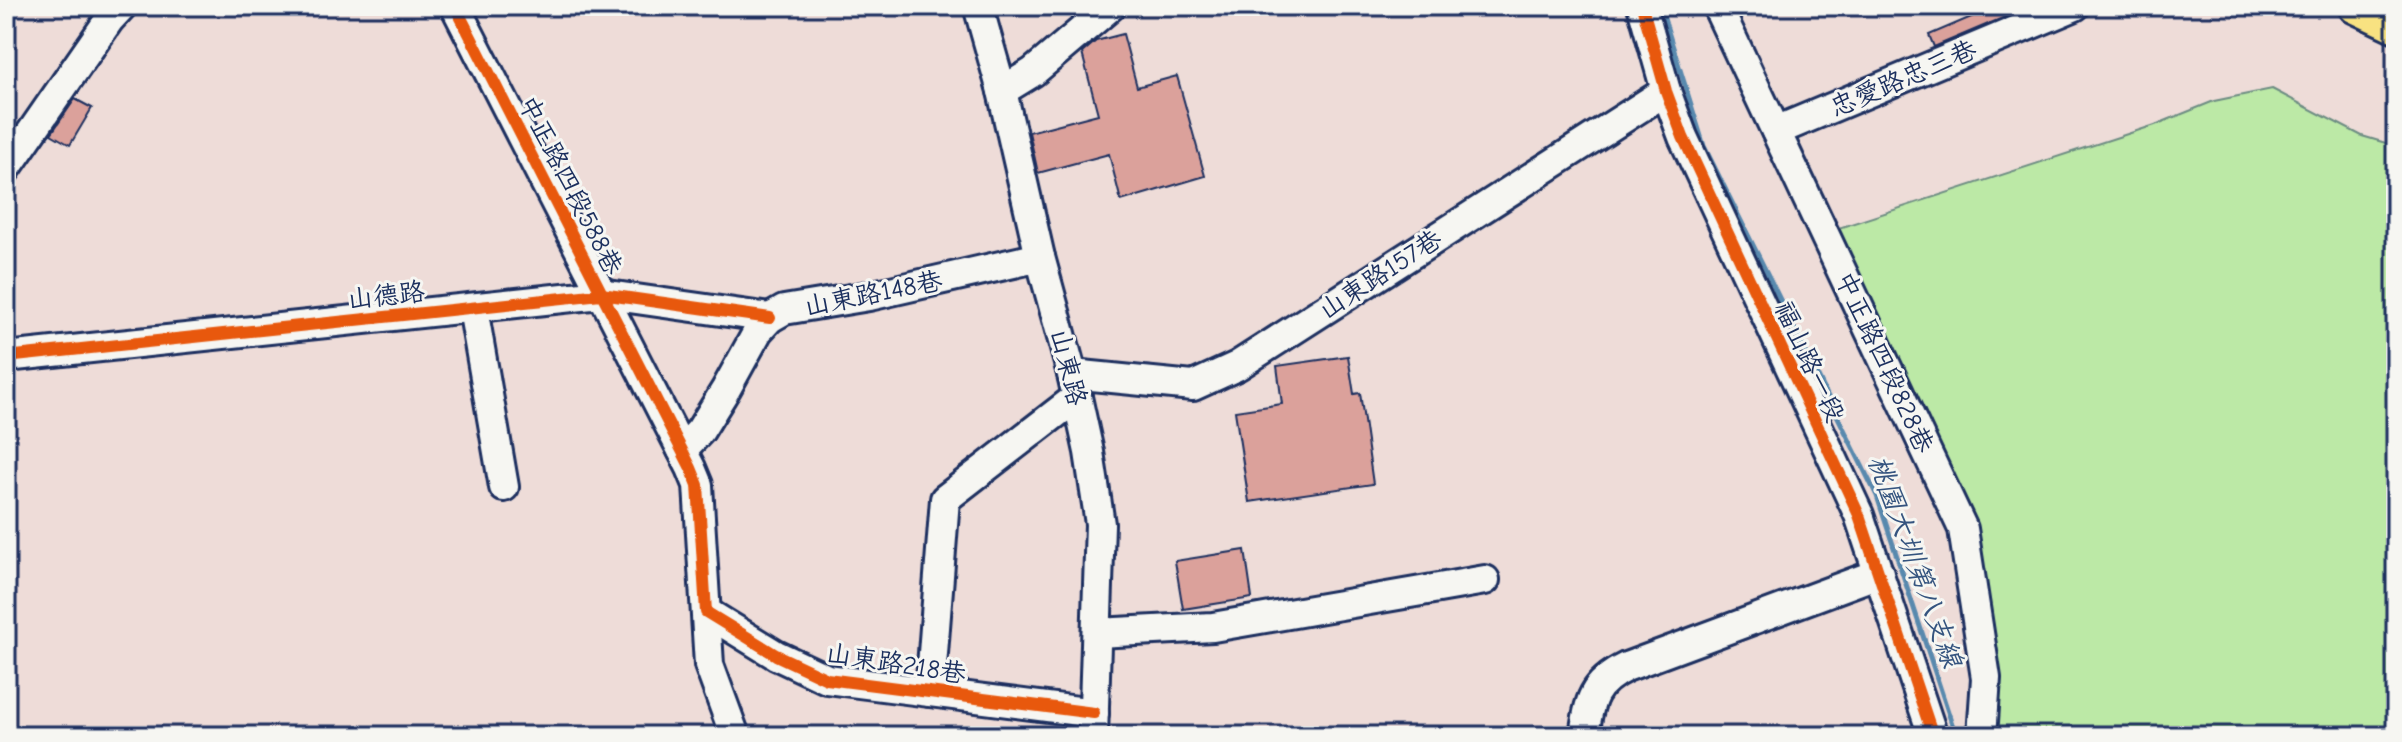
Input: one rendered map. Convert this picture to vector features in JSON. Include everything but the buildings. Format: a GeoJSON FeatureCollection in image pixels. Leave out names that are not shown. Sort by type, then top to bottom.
{"type":"FeatureCollection","features":[{"type":"Feature","properties":{"kind":"main road"},"geometry":{"type":"LineString","coordinates":[[2356,6],[2396,25]]}},
{"type":"Feature","properties":{"kind":"street"},"geometry":{"type":"LineString","coordinates":[[6,169],[109,20],[122,6]]}},
{"type":"Feature","properties":{"kind":"street","name":"中正路四段588巷"},"geometry":{"type":"LineString","coordinates":[[455,6],[698,485],[709,665],[735,736]]}},
{"type":"Feature","properties":{"kind":"street","name":"山東路"},"geometry":{"type":"LineString","coordinates":[[978,6],[1074,385],[1100,524],[1094,724]]}},
{"type":"Feature","properties":{"kind":"street"},"geometry":{"type":"LineString","coordinates":[[1002,91],[1033,72],[1111,6]]}},
{"type":"Feature","properties":{"kind":"street","name":"福山路一段"},"geometry":{"type":"LineString","coordinates":[[1642,6],[1666,91],[1683,137],[1859,515],[1933,736]]}},
{"type":"Feature","properties":{"kind":"street","name":"忠愛路忠三巷"},"geometry":{"type":"LineString","coordinates":[[1776,131],[2075,6]]}},
{"type":"Feature","properties":{"kind":"street","name":"中正路四段828巷"},"geometry":{"type":"LineString","coordinates":[[1728,10],[1776,131],[1963,529],[1986,678],[1982,736]]}},
{"type":"Feature","properties":{"kind":"street","name":"山東路157巷"},"geometry":{"type":"LineString","coordinates":[[1074,385],[1193,386],[1237,366],[1666,91]]}},
{"type":"Feature","properties":{"kind":"street","name":"山東路148巷"},"geometry":{"type":"LineString","coordinates":[[682,450],[700,431],[758,331],[770,318],[784,310],[869,296],[1040,257]]}},
{"type":"Feature","properties":{"kind":"street","name":"山德路"},"geometry":{"type":"LineString","coordinates":[[6,357],[601,294],[770,318]]}},
{"type":"Feature","properties":{"kind":"street"},"geometry":{"type":"LineString","coordinates":[[473,308],[504,487]]}},
{"type":"Feature","properties":{"kind":"street"},"geometry":{"type":"LineString","coordinates":[[930,692],[945,499],[1074,385]]}},
{"type":"Feature","properties":{"kind":"street"},"geometry":{"type":"LineString","coordinates":[[1584,736],[1587,710],[1604,678],[1626,667],[1879,573]]}},
{"type":"Feature","properties":{"kind":"street"},"geometry":{"type":"LineString","coordinates":[[1097,633],[1213,627],[1485,580]]}},
{"type":"Feature","properties":{"kind":"street","name":"山東路218巷"},"geometry":{"type":"LineString","coordinates":[[706,612],[776,655],[827,679],[930,692],[1094,724]]}},
{"type":"Feature","properties":{"kind":"green space"},"geometry":{"type":"Polygon","coordinates":[[[2272,89],[2362,136],[2396,146],[2396,736],[1999,736],[1972,563],[1823,233],[2155,125],[2214,101],[2272,89]]]}},
{"type":"Feature","properties":{"kind":"waterway","name":"桃園大圳第八支線"},"geometry":{"type":"LineString","coordinates":[[1660,6],[1704,146],[1877,496],[1956,736]]}},
{"type":"Feature","properties":{"kind":"cycle path"},"geometry":{"type":"LineString","coordinates":[[455,6],[691,468],[698,485],[706,612],[776,655],[827,679],[1094,713]]}},
{"type":"Feature","properties":{"kind":"cycle path"},"geometry":{"type":"LineString","coordinates":[[1642,6],[1666,91],[1683,137],[1859,515],[1933,736]]}},
{"type":"Feature","properties":{"kind":"cycle path"},"geometry":{"type":"LineString","coordinates":[[6,357],[601,294],[770,318]]}}]}
